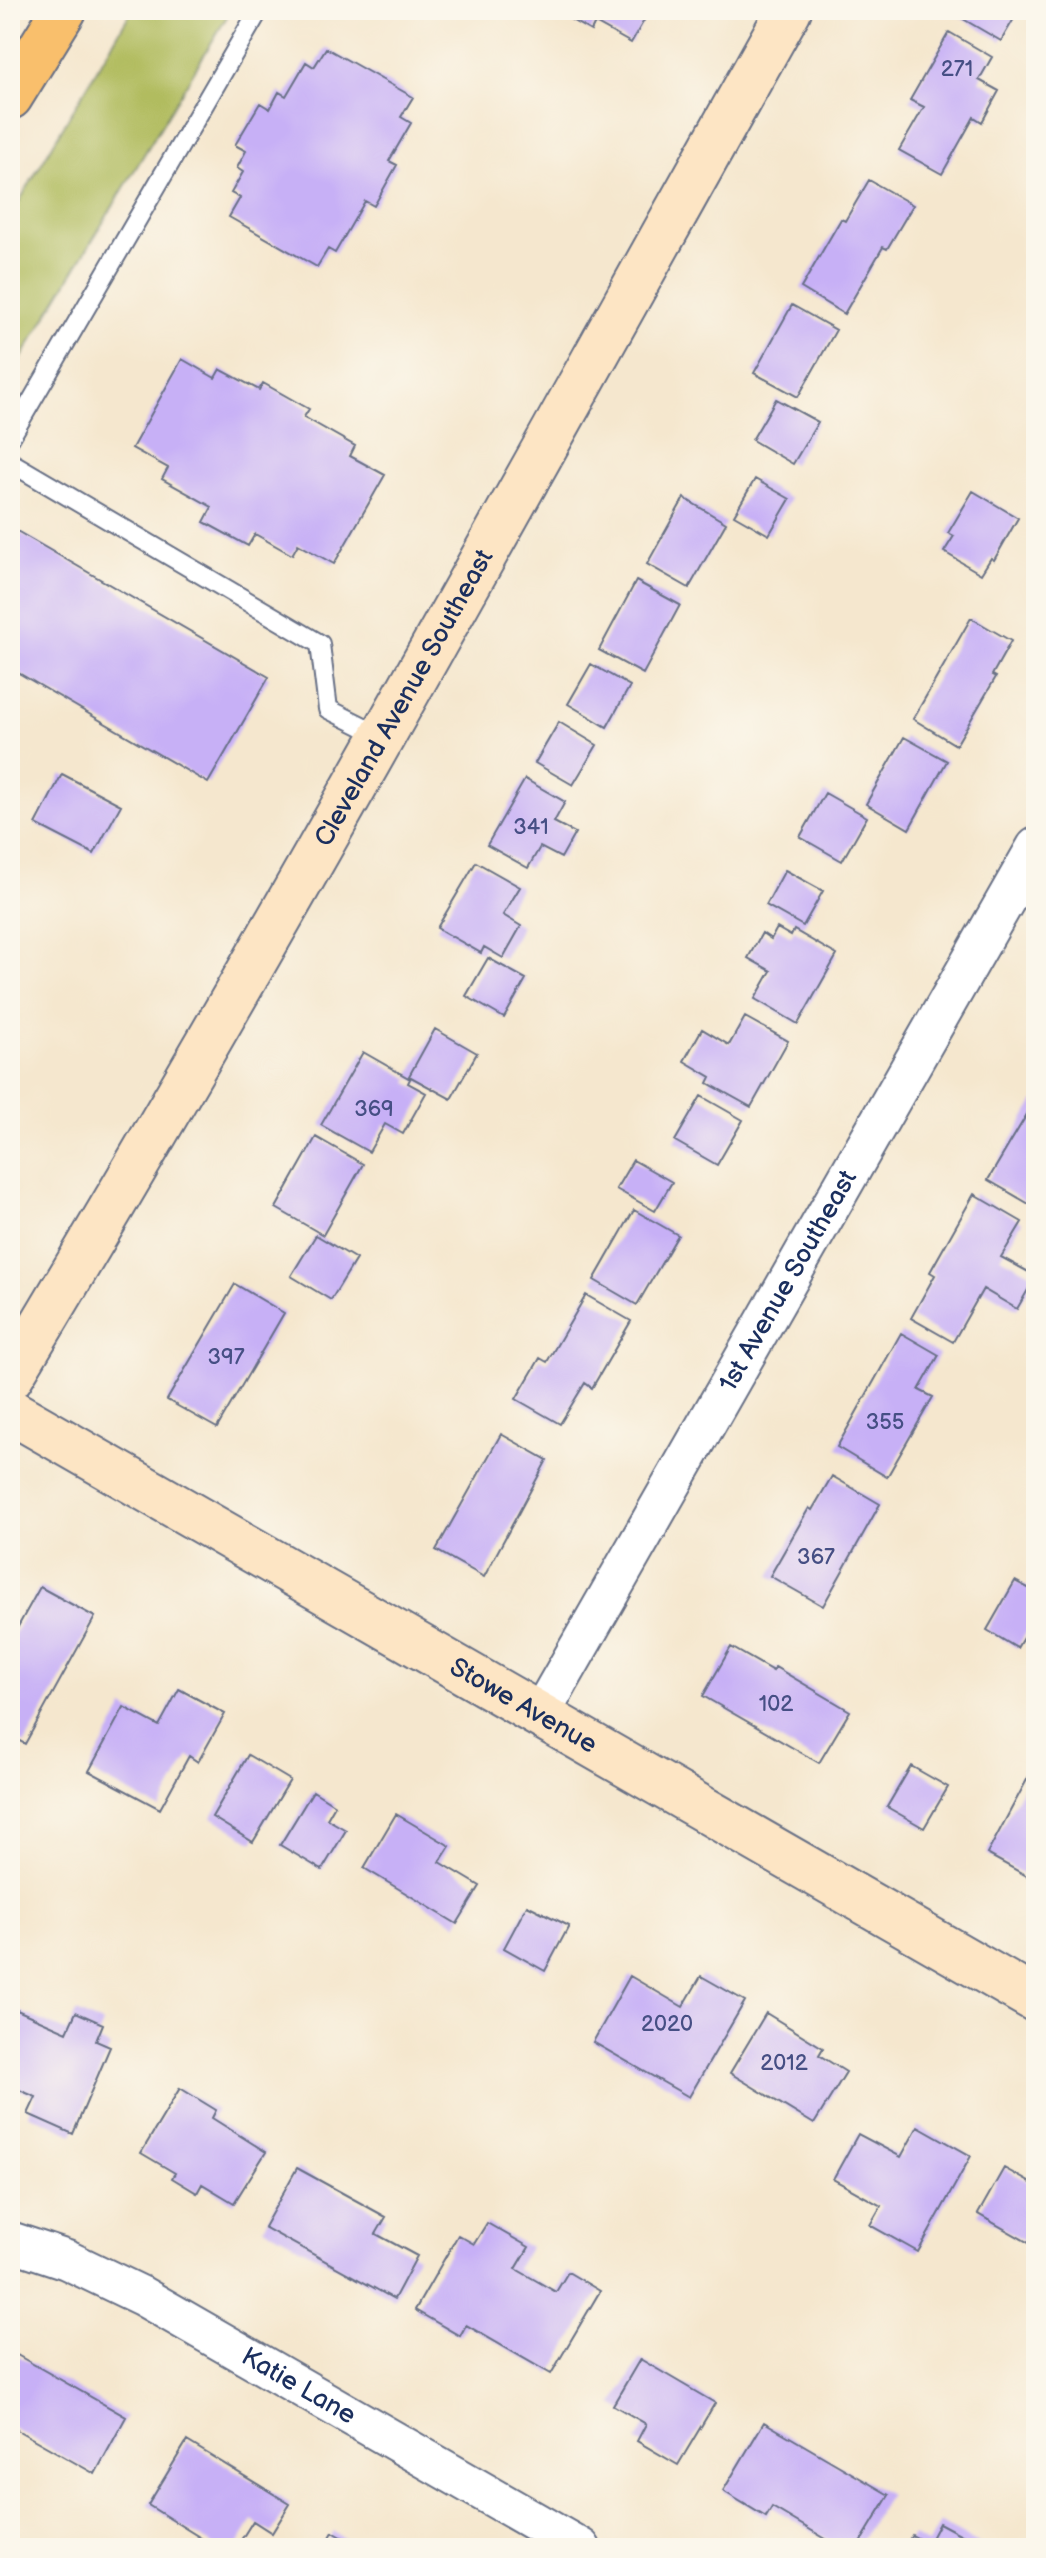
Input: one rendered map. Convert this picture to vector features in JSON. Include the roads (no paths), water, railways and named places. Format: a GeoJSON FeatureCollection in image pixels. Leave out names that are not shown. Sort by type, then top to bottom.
{"type":"FeatureCollection","features":[{"type":"Feature","properties":{"kind":"highway"},"geometry":{"type":"LineString","coordinates":[[10,97],[64,10]]}},
{"type":"Feature","properties":{"kind":"street","name":"Cleveland Avenue Southeast"},"geometry":{"type":"LineString","coordinates":[[10,1378],[118,1199],[382,736],[789,10]]}},
{"type":"Feature","properties":{"kind":"street","name":"1st Avenue Southeast"},"geometry":{"type":"LineString","coordinates":[[540,1715],[1036,847]]}},
{"type":"Feature","properties":{"kind":"street","name":"Stowe Avenue"},"geometry":{"type":"LineString","coordinates":[[10,1411],[1036,2000]]}},
{"type":"Feature","properties":{"kind":"street","name":"Katie Lane"},"geometry":{"type":"LineString","coordinates":[[10,2241],[67,2260],[142,2296],[581,2548]]}},
{"type":"Feature","properties":{"kind":"lane"},"geometry":{"type":"LineString","coordinates":[[10,438],[259,10]]}},
{"type":"Feature","properties":{"kind":"lane"},"geometry":{"type":"LineString","coordinates":[[10,462],[320,644],[328,709],[382,736]]}}]}
